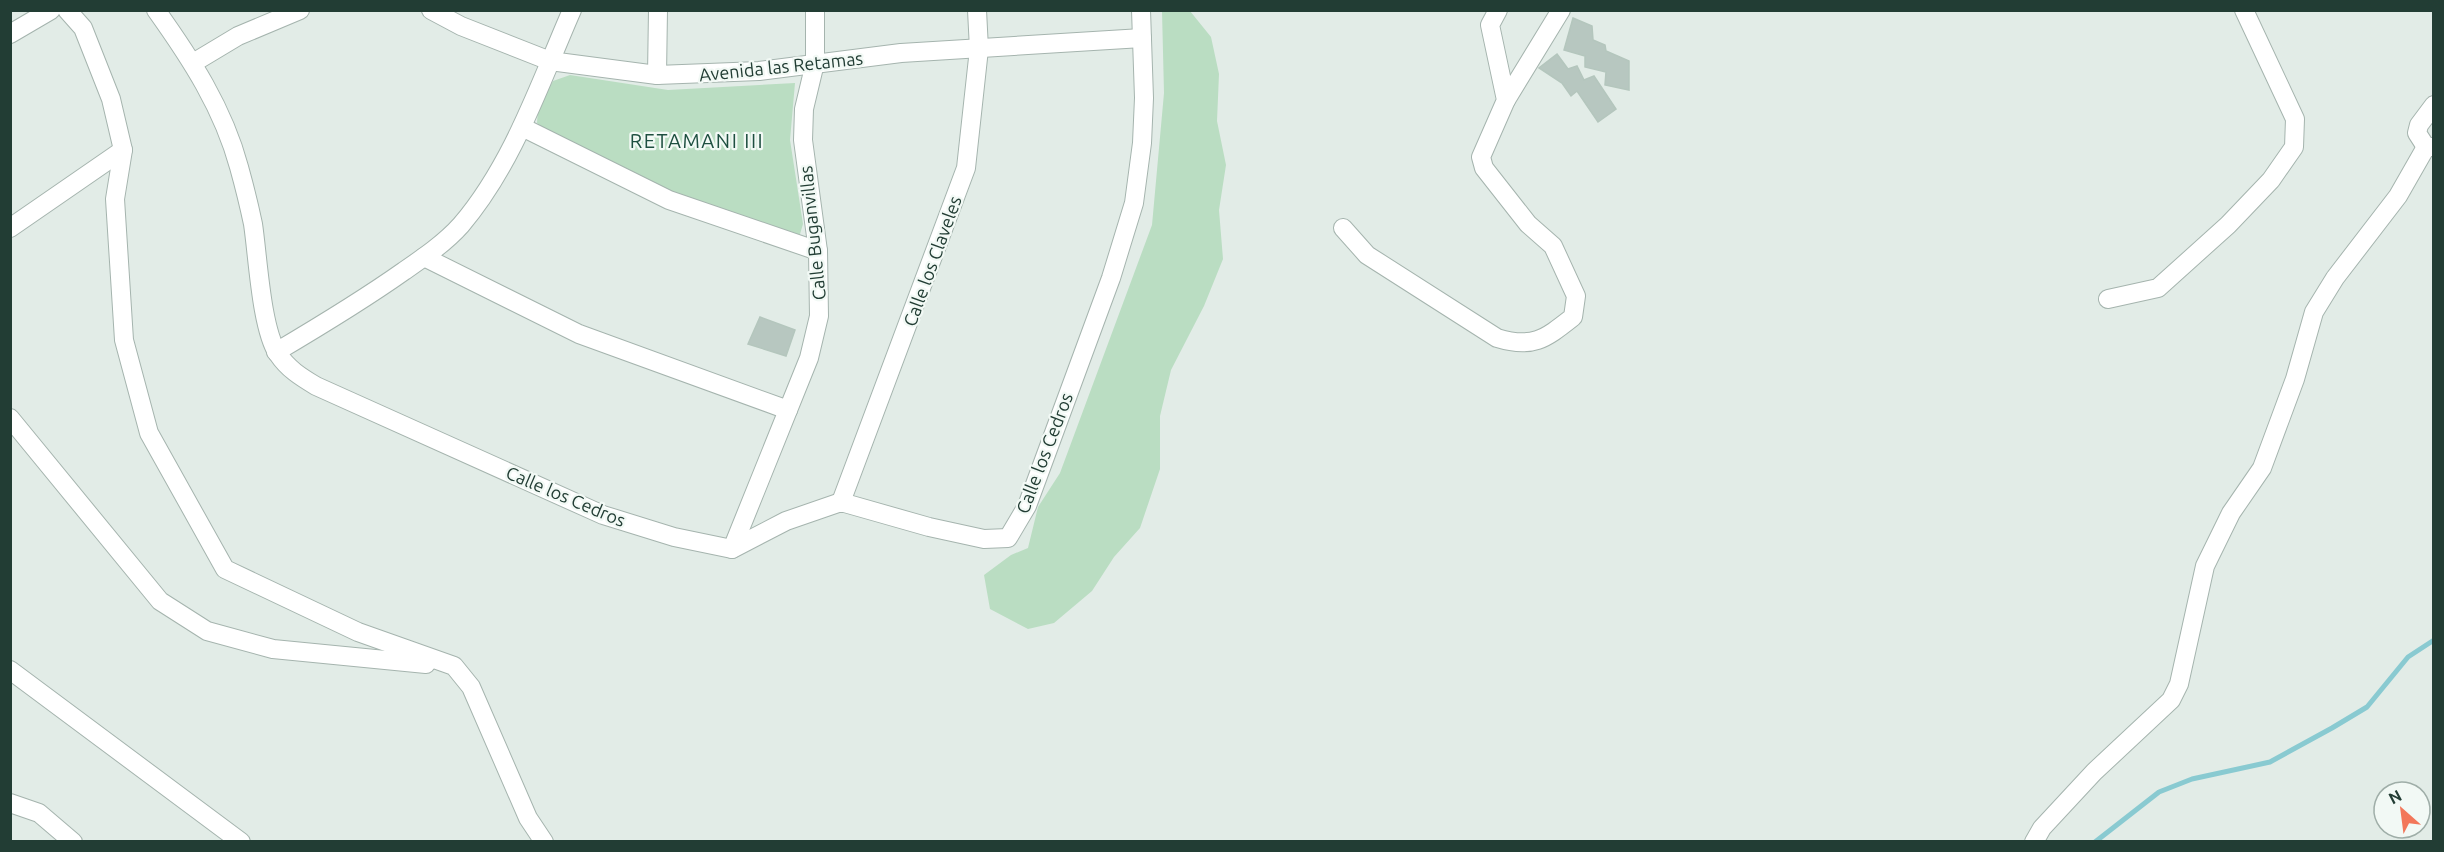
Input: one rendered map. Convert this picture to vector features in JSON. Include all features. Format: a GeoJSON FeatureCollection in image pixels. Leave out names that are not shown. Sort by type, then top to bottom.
{"type":"FeatureCollection","features":[{"type":"Feature","properties":{"kind":"street"},"geometry":{"type":"LineString","coordinates":[[10,34],[51,10]]}},
{"type":"Feature","properties":{"kind":"street"},"geometry":{"type":"LineString","coordinates":[[67,10],[83,28],[111,99],[123,150],[115,199],[124,340],[149,433],[225,570],[358,632],[454,666],[471,687],[528,818],[544,842]]}},
{"type":"Feature","properties":{"kind":"street","name":"Calle los Cedros"},"geometry":{"type":"LineString","coordinates":[[156,10],[194,63],[210,92],[238,165],[252,223],[265,312],[276,352],[290,370],[316,386],[603,515],[674,537],[732,549]]}},
{"type":"Feature","properties":{"kind":"street"},"geometry":{"type":"LineString","coordinates":[[194,63],[238,36],[300,10]]}},
{"type":"Feature","properties":{"kind":"street","name":"Avenida las Retamas"},"geometry":{"type":"LineString","coordinates":[[431,10],[461,26],[550,61],[657,75],[759,71],[901,54],[1142,38]]}},
{"type":"Feature","properties":{"kind":"street"},"geometry":{"type":"LineString","coordinates":[[276,352],[359,303],[424,257],[460,225],[497,171],[522,128],[572,10]]}},
{"type":"Feature","properties":{"kind":"street"},"geometry":{"type":"LineString","coordinates":[[657,75],[658,10]]}},
{"type":"Feature","properties":{"kind":"street","name":"Calle Buganvillas"},"geometry":{"type":"LineString","coordinates":[[732,549],[809,358],[819,316],[818,251],[803,140],[804,109],[815,63],[815,10]]}},
{"type":"Feature","properties":{"kind":"street","name":"Calle los Claveles"},"geometry":{"type":"LineString","coordinates":[[841,502],[966,168],[979,49],[977,10]]}},
{"type":"Feature","properties":{"kind":"street","name":"Calle los Cedros"},"geometry":{"type":"LineString","coordinates":[[841,502],[975,537],[1008,538],[1027,506],[1111,278],[1134,203],[1142,143],[1140,10]]}},
{"type":"Feature","properties":{"kind":"street"},"geometry":{"type":"LineString","coordinates":[[1498,10],[1490,25],[1506,100]]}},
{"type":"Feature","properties":{"kind":"street"},"geometry":{"type":"LineString","coordinates":[[1343,228],[1367,255],[1497,338],[1520,345],[1550,335],[1573,317],[1576,296],[1553,246],[1528,224],[1484,168],[1480,157],[1506,100],[1561,10]]}},
{"type":"Feature","properties":{"kind":"street"},"geometry":{"type":"LineString","coordinates":[[2108,299],[2158,288],[2228,225],[2271,180],[2294,147],[2295,119],[2244,10]]}},
{"type":"Feature","properties":{"kind":"street"},"geometry":{"type":"LineString","coordinates":[[2034,842],[2042,828],[2094,772],[2171,700],[2179,684],[2205,566],[2231,513],[2262,468],[2295,379],[2314,312],[2335,278],[2398,196],[2430,147],[2417,133],[2419,125],[2433,105]]}},
{"type":"Feature","properties":{"kind":"street"},"geometry":{"type":"LineString","coordinates":[[522,128],[669,200],[818,251]]}},
{"type":"Feature","properties":{"kind":"street"},"geometry":{"type":"LineString","coordinates":[[10,228],[123,150]]}},
{"type":"Feature","properties":{"kind":"street"},"geometry":{"type":"LineString","coordinates":[[424,257],[579,334],[788,410]]}},
{"type":"Feature","properties":{"kind":"street"},"geometry":{"type":"LineString","coordinates":[[10,418],[160,601],[207,632],[273,649],[454,666]]}},
{"type":"Feature","properties":{"kind":"street"},"geometry":{"type":"LineString","coordinates":[[732,549],[786,521],[841,502]]}},
{"type":"Feature","properties":{"kind":"street"},"geometry":{"type":"LineString","coordinates":[[10,670],[241,842]]}},
{"type":"Feature","properties":{"kind":"street"},"geometry":{"type":"LineString","coordinates":[[10,803],[39,813],[73,842]]}},
{"type":"Feature","properties":{"kind":"green space"},"geometry":{"type":"Polygon","coordinates":[[[1162,11],[1190,11],[1211,37],[1219,74],[1217,121],[1226,165],[1219,210],[1223,259],[1204,306],[1171,370],[1160,416],[1160,469],[1140,528],[1114,557],[1092,591],[1054,623],[1028,629],[990,609],[984,575],[1011,555],[1028,548],[1038,507],[1060,473],[1152,225],[1164,93],[1162,11]]]}},
{"type":"Feature","properties":{"kind":"green space","name":"RETAMANI III"},"geometry":{"type":"Polygon","coordinates":[[[570,75],[668,90],[795,83],[790,140],[803,224],[800,234],[797,236],[670,192],[544,128],[537,123],[538,109],[553,81],[570,75]]]}},
{"type":"Feature","properties":{"kind":"building"},"geometry":{"type":"Polygon","coordinates":[[[1573,18],[1592,26],[1593,40],[1605,45],[1606,51],[1629,61],[1629,90],[1605,85],[1606,72],[1585,67],[1585,56],[1564,50],[1573,18]]]}},
{"type":"Feature","properties":{"kind":"building"},"geometry":{"type":"Polygon","coordinates":[[[1557,54],[1568,69],[1577,66],[1584,80],[1594,76],[1616,109],[1598,122],[1577,91],[1571,96],[1562,83],[1539,68],[1557,54]]]}},
{"type":"Feature","properties":{"kind":"building"},"geometry":{"type":"Polygon","coordinates":[[[760,317],[795,330],[786,356],[748,344],[760,317]]]}},
{"type":"Feature","properties":{"kind":"waterway"},"geometry":{"type":"LineString","coordinates":[[2095,842],[2159,792],[2192,779],[2270,762],[2332,728],[2367,707],[2408,657],[2434,640]]}},
{"type":"Feature","properties":{"kind":"district","name":"RETAMANI III"},"geometry":{"type":"Point","coordinates":[697,140]}}]}
